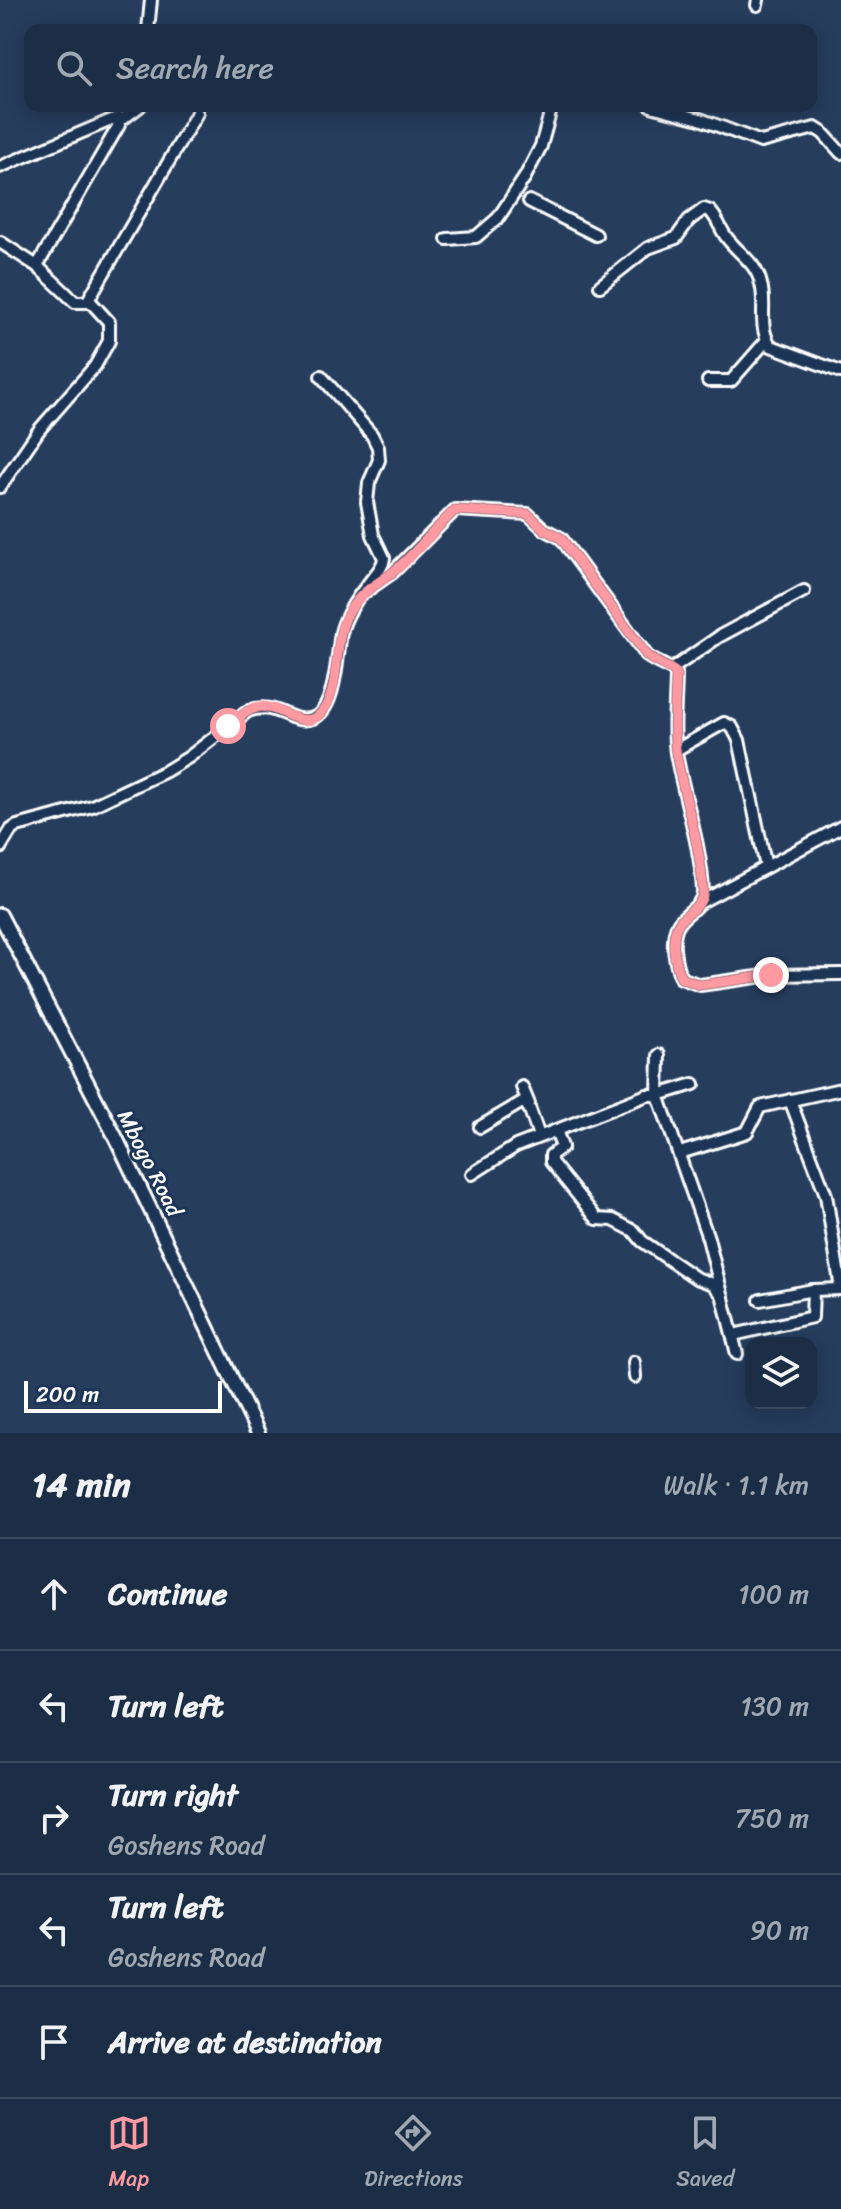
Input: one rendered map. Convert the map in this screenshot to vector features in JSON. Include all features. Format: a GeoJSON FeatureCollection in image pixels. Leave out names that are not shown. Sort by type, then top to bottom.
{"type":"FeatureCollection","features":[{"type":"Feature","properties":{"kind":"main road","name":"Mbogo Road"},"geometry":{"type":"LineString","coordinates":[[0,915],[117,1140],[258,1433]]}},
{"type":"Feature","properties":{"kind":"street"},"geometry":{"type":"LineString","coordinates":[[149,24],[151,0]]}},
{"type":"Feature","properties":{"kind":"street"},"geometry":{"type":"LineString","coordinates":[[0,167],[116,118],[124,118],[132,112]]}},
{"type":"Feature","properties":{"kind":"street"},"geometry":{"type":"LineString","coordinates":[[447,239],[476,237],[498,218],[541,146],[550,112]]}},
{"type":"Feature","properties":{"kind":"street"},"geometry":{"type":"LineString","coordinates":[[674,112],[761,142],[815,128],[841,153]]}},
{"type":"Feature","properties":{"kind":"street"},"geometry":{"type":"LineString","coordinates":[[0,242],[37,266],[75,302],[89,300],[197,113]]}},
{"type":"Feature","properties":{"kind":"street"},"geometry":{"type":"LineString","coordinates":[[37,266],[119,125]]}},
{"type":"Feature","properties":{"kind":"street"},"geometry":{"type":"LineString","coordinates":[[529,201],[596,235]]}},
{"type":"Feature","properties":{"kind":"street"},"geometry":{"type":"LineString","coordinates":[[600,286],[648,248],[676,238],[696,214],[704,209],[710,211],[726,237],[757,270],[762,285],[762,323],[771,346],[841,372]]}},
{"type":"Feature","properties":{"kind":"street"},"geometry":{"type":"LineString","coordinates":[[0,487],[39,430],[95,366],[109,341],[109,322],[89,300]]}},
{"type":"Feature","properties":{"kind":"street"},"geometry":{"type":"LineString","coordinates":[[708,381],[731,381],[767,340]]}},
{"type":"Feature","properties":{"kind":"street"},"geometry":{"type":"LineString","coordinates":[[0,848],[17,826],[92,806],[166,771],[248,711],[270,707],[298,720],[315,718],[322,713],[332,690],[344,622],[384,563],[373,535],[366,493],[380,454],[372,435],[321,376]]}},
{"type":"Feature","properties":{"kind":"street"},"geometry":{"type":"LineString","coordinates":[[359,596],[392,573],[455,510],[528,514],[544,529],[561,538],[647,656],[676,673],[676,750],[698,853],[703,894],[701,902]]}},
{"type":"Feature","properties":{"kind":"street"},"geometry":{"type":"LineString","coordinates":[[672,669],[720,636],[804,591]]}},
{"type":"Feature","properties":{"kind":"street"},"geometry":{"type":"LineString","coordinates":[[676,750],[724,723],[732,727],[739,740],[766,867]]}},
{"type":"Feature","properties":{"kind":"street"},"geometry":{"type":"LineString","coordinates":[[841,827],[701,902],[679,922],[676,929],[677,966],[685,981],[700,985],[771,975],[841,974]]}},
{"type":"Feature","properties":{"kind":"street"},"geometry":{"type":"LineString","coordinates":[[659,1055],[658,1095],[680,1153],[724,1297],[737,1354]]}},
{"type":"Feature","properties":{"kind":"street"},"geometry":{"type":"LineString","coordinates":[[472,1174],[501,1153],[548,1133],[647,1095],[658,1095],[694,1084]]}},
{"type":"Feature","properties":{"kind":"street"},"geometry":{"type":"LineString","coordinates":[[522,1087],[537,1129],[548,1133]]}},
{"type":"Feature","properties":{"kind":"street"},"geometry":{"type":"LineString","coordinates":[[680,1153],[747,1132],[760,1107],[841,1089]]}},
{"type":"Feature","properties":{"kind":"street"},"geometry":{"type":"LineString","coordinates":[[480,1127],[524,1101],[562,1147],[551,1155],[551,1162],[597,1219],[613,1220],[634,1231],[642,1241],[696,1278],[713,1284],[724,1297]]}},
{"type":"Feature","properties":{"kind":"street"},"geometry":{"type":"LineString","coordinates":[[760,1300],[813,1290],[841,1289],[826,1195],[785,1101]]}},
{"type":"Feature","properties":{"kind":"street"},"geometry":{"type":"LineString","coordinates":[[733,1335],[812,1317],[813,1290]]}},
{"type":"Feature","properties":{"kind":"street"},"geometry":{"type":"LineString","coordinates":[[634,1362],[635,1377]]}},
{"type":"Feature","properties":{"kind":"route"},"geometry":{"type":"LineString","coordinates":[[228,726],[259,707],[270,707],[298,720],[315,718],[322,713],[332,690],[344,622],[359,596],[410,557],[455,510],[528,514],[544,529],[561,538],[647,656],[676,673],[676,750],[698,853],[703,894],[701,902],[679,922],[676,929],[674,944],[681,978],[708,985],[771,975]]}}]}
